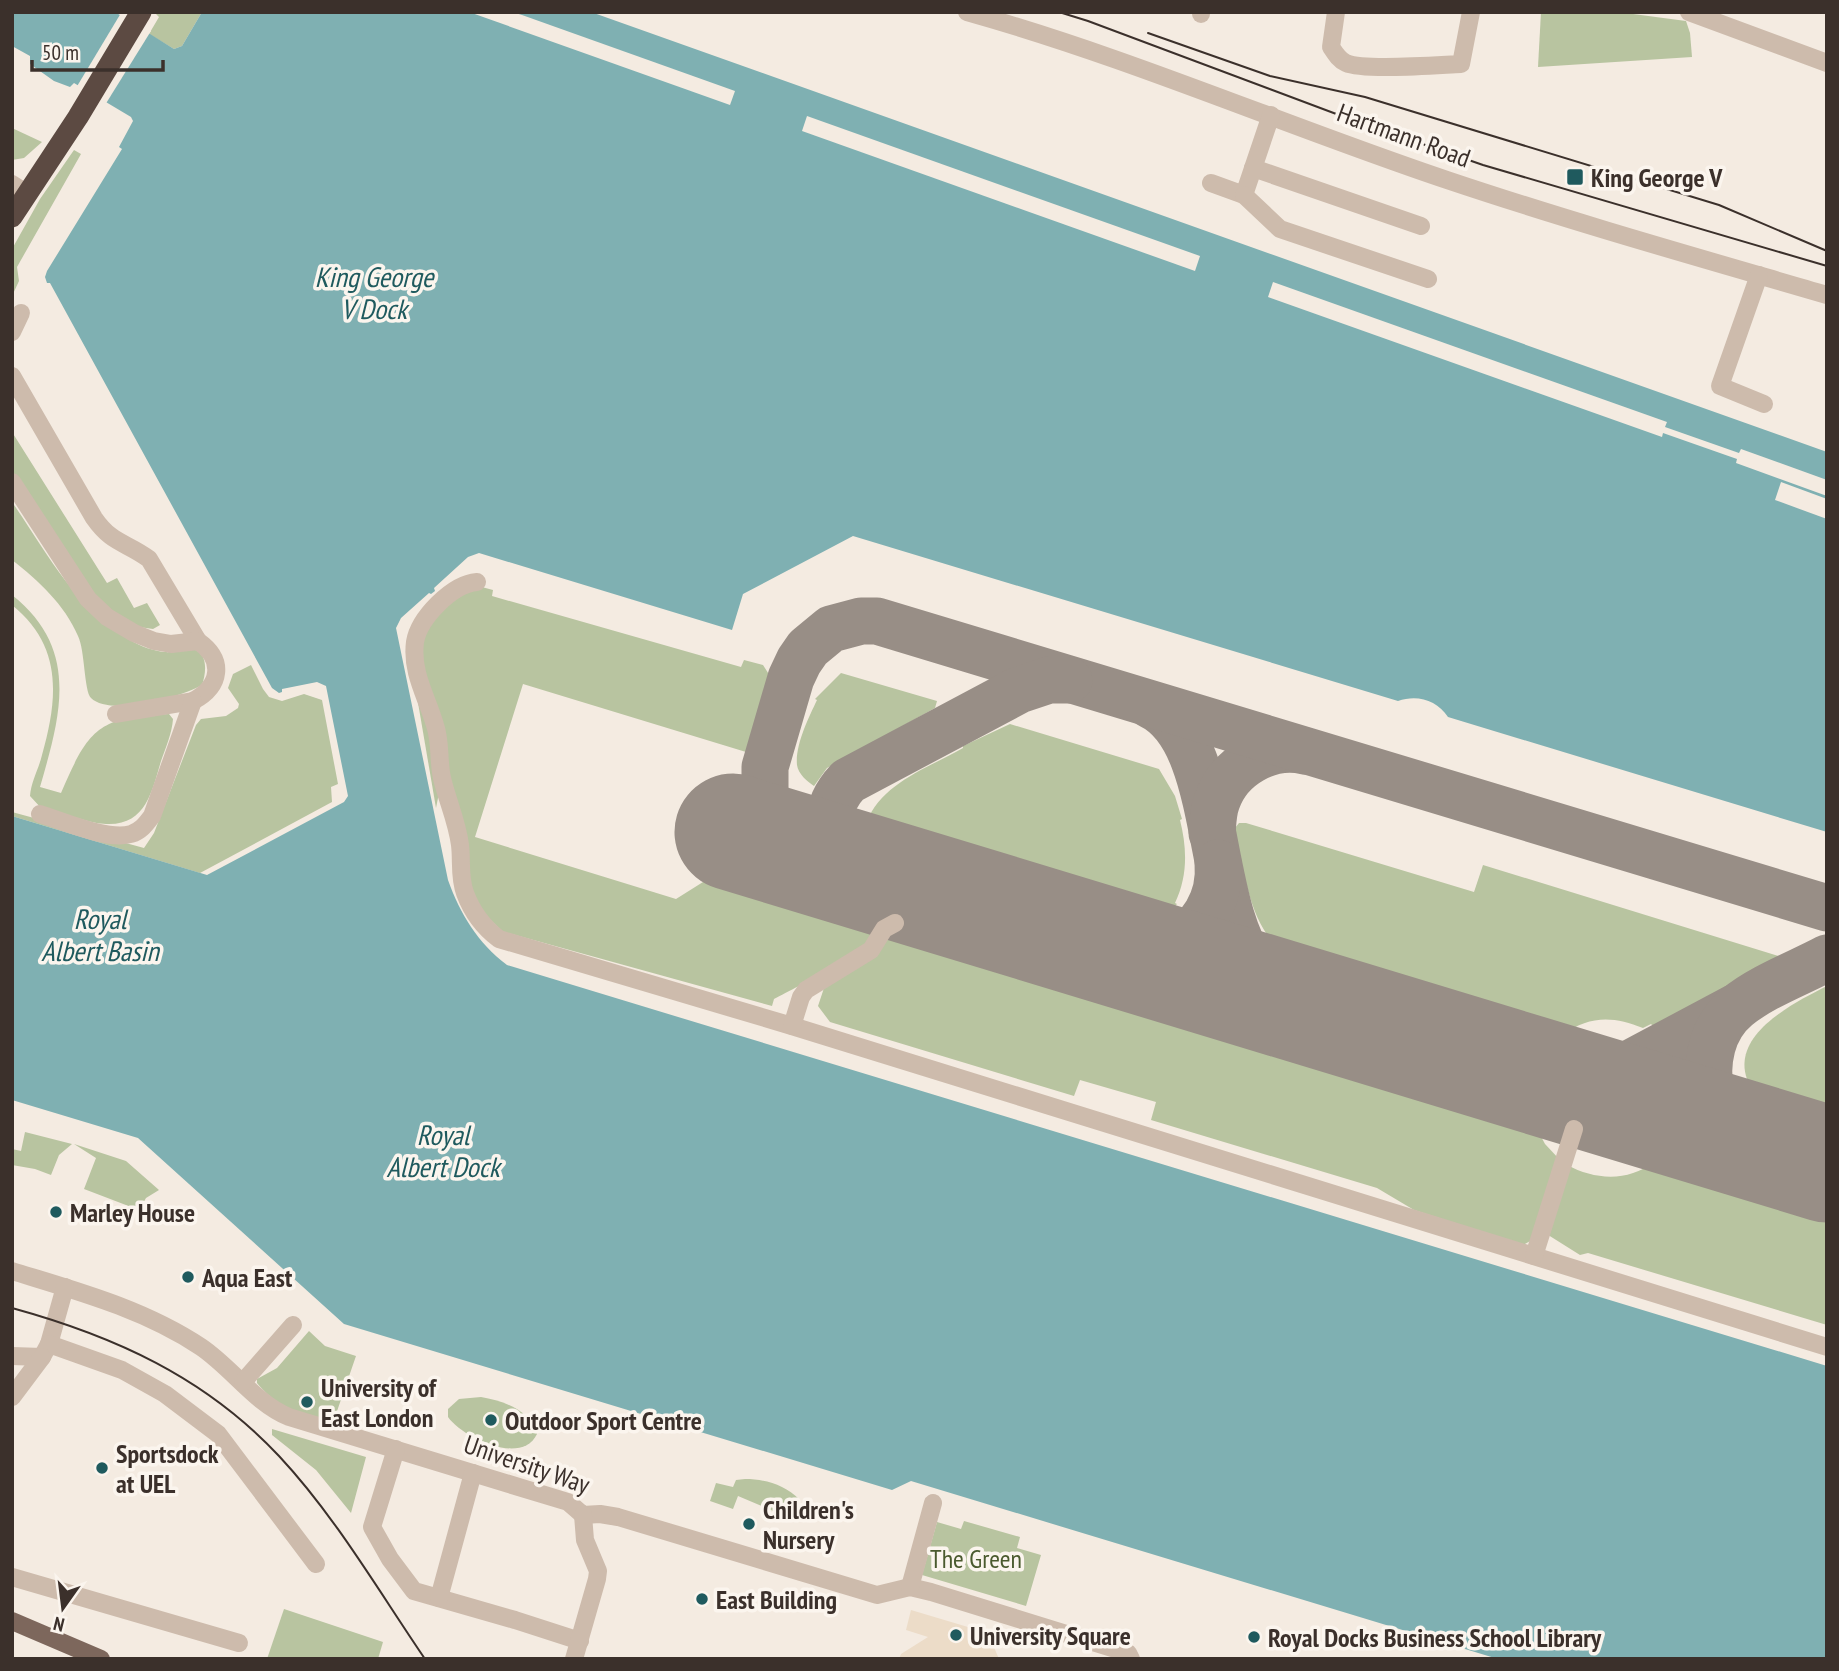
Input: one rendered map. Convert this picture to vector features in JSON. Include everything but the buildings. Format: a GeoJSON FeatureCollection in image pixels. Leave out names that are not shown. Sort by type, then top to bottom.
{"type":"FeatureCollection","features":[{"type":"Feature","properties":{"kind":"highway"},"geometry":{"type":"LineString","coordinates":[[12,216],[19,189],[78,117],[141,12]]}},
{"type":"Feature","properties":{"kind":"main road"},"geometry":{"type":"LineString","coordinates":[[12,1621],[101,1659]]}},
{"type":"Feature","properties":{"kind":"street","name":"Hartmann Road"},"geometry":{"type":"LineString","coordinates":[[967,12],[1044,35],[1447,180],[1827,295]]}},
{"type":"Feature","properties":{"kind":"street"},"geometry":{"type":"LineString","coordinates":[[1336,12],[1331,47],[1344,62],[1355,65],[1454,65],[1471,12]]}},
{"type":"Feature","properties":{"kind":"street"},"geometry":{"type":"LineString","coordinates":[[1689,12],[1827,63]]}},
{"type":"Feature","properties":{"kind":"street"},"geometry":{"type":"LineString","coordinates":[[1244,195],[1271,115]]}},
{"type":"Feature","properties":{"kind":"street"},"geometry":{"type":"LineString","coordinates":[[1253,168],[1422,226]]}},
{"type":"Feature","properties":{"kind":"street"},"geometry":{"type":"LineString","coordinates":[[1210,183],[1244,195],[1280,229],[1429,279]]}},
{"type":"Feature","properties":{"kind":"street"},"geometry":{"type":"LineString","coordinates":[[1759,275],[1720,386],[1764,404]]}},
{"type":"Feature","properties":{"kind":"street"},"geometry":{"type":"LineString","coordinates":[[12,332],[21,313]]}},
{"type":"Feature","properties":{"kind":"street"},"geometry":{"type":"LineString","coordinates":[[12,376],[105,534],[149,559],[198,641],[213,656],[216,676],[209,691],[193,701],[116,714]]}},
{"type":"Feature","properties":{"kind":"street"},"geometry":{"type":"LineString","coordinates":[[12,482],[89,599],[107,617],[154,641],[171,644],[198,641]]}},
{"type":"Feature","properties":{"kind":"street"},"geometry":{"type":"LineString","coordinates":[[477,582],[469,582],[457,589],[430,611],[418,631],[415,651],[420,687],[436,726],[443,780],[456,822],[461,849],[461,881],[480,921],[499,939],[792,1026],[1827,1347]]}},
{"type":"Feature","properties":{"kind":"street"},"geometry":{"type":"LineString","coordinates":[[40,814],[105,833],[132,834],[144,828],[152,817],[193,701]]}},
{"type":"Feature","properties":{"kind":"street"},"geometry":{"type":"LineString","coordinates":[[792,1026],[800,997],[806,990],[871,950],[884,929],[895,923]]}},
{"type":"Feature","properties":{"kind":"street"},"geometry":{"type":"LineString","coordinates":[[1534,1256],[1574,1129]]}},
{"type":"Feature","properties":{"kind":"street","name":"University Way"},"geometry":{"type":"LineString","coordinates":[[12,1271],[128,1309],[166,1326],[214,1355],[277,1412],[568,1502],[583,1515],[618,1517],[877,1595],[910,1587],[1128,1653],[1131,1659]]}},
{"type":"Feature","properties":{"kind":"street"},"geometry":{"type":"LineString","coordinates":[[12,1397],[46,1350],[65,1287]]}},
{"type":"Feature","properties":{"kind":"street"},"geometry":{"type":"LineString","coordinates":[[243,1382],[293,1325]]}},
{"type":"Feature","properties":{"kind":"street"},"geometry":{"type":"LineString","coordinates":[[12,1356],[46,1350],[122,1370],[165,1394],[218,1434],[316,1564]]}},
{"type":"Feature","properties":{"kind":"street"},"geometry":{"type":"LineString","coordinates":[[396,1449],[372,1527],[390,1559],[414,1591],[580,1641]]}},
{"type":"Feature","properties":{"kind":"street"},"geometry":{"type":"LineString","coordinates":[[439,1598],[472,1473]]}},
{"type":"Feature","properties":{"kind":"street"},"geometry":{"type":"LineString","coordinates":[[910,1587],[933,1503]]}},
{"type":"Feature","properties":{"kind":"street"},"geometry":{"type":"LineString","coordinates":[[574,1659],[598,1571],[585,1540],[583,1515]]}},
{"type":"Feature","properties":{"kind":"street"},"geometry":{"type":"LineString","coordinates":[[12,1577],[239,1643]]}},
{"type":"Feature","properties":{"kind":"green space"},"geometry":{"type":"Polygon","coordinates":[[[202,12],[182,46],[174,49],[149,34],[159,17],[156,14],[202,12]]]}},
{"type":"Feature","properties":{"kind":"green space"},"geometry":{"type":"Polygon","coordinates":[[[1541,12],[1618,12],[1686,21],[1692,57],[1538,67],[1541,12]]]}},
{"type":"Feature","properties":{"kind":"green space"},"geometry":{"type":"Polygon","coordinates":[[[12,128],[42,142],[24,158],[12,160],[12,128]]]}},
{"type":"Feature","properties":{"kind":"green space"},"geometry":{"type":"Polygon","coordinates":[[[74,150],[81,154],[17,267],[19,281],[12,296],[12,249],[40,199],[74,150]]]}},
{"type":"Feature","properties":{"kind":"green space"},"geometry":{"type":"Polygon","coordinates":[[[12,432],[107,583],[117,578],[134,608],[147,603],[160,625],[153,629],[132,626],[97,600],[12,474],[12,432]]]}},
{"type":"Feature","properties":{"kind":"green space"},"geometry":{"type":"Polygon","coordinates":[[[12,502],[64,578],[94,613],[130,640],[147,648],[165,652],[189,649],[197,651],[205,664],[202,685],[179,695],[129,705],[114,706],[91,698],[80,642],[66,614],[50,594],[12,560],[12,502]]]}},
{"type":"Feature","properties":{"kind":"green space"},"geometry":{"type":"Polygon","coordinates":[[[478,586],[493,590],[492,596],[741,667],[744,660],[763,665],[770,676],[746,752],[523,684],[475,837],[676,899],[711,877],[878,927],[872,937],[848,958],[774,999],[772,1006],[505,934],[476,906],[423,683],[422,631],[453,597],[478,586]]]}},
{"type":"Feature","properties":{"kind":"green space"},"geometry":{"type":"Polygon","coordinates":[[[12,595],[34,616],[48,638],[56,660],[58,708],[40,787],[61,793],[88,741],[110,724],[145,715],[169,714],[173,719],[150,795],[139,813],[130,819],[106,824],[90,822],[42,809],[30,796],[51,713],[52,674],[48,655],[40,638],[29,621],[12,605],[12,595]]]}},
{"type":"Feature","properties":{"kind":"green space"},"geometry":{"type":"Polygon","coordinates":[[[251,665],[269,697],[282,701],[304,694],[322,700],[338,784],[331,787],[332,802],[200,873],[12,816],[12,812],[144,848],[154,833],[196,725],[201,719],[226,716],[238,708],[239,704],[228,688],[233,674],[251,665]]]}},
{"type":"Feature","properties":{"kind":"green space"},"geometry":{"type":"Polygon","coordinates":[[[841,673],[937,701],[935,708],[827,768],[814,786],[798,768],[798,749],[817,700],[815,699],[841,673]]]}},
{"type":"Feature","properties":{"kind":"green space"},"geometry":{"type":"Polygon","coordinates":[[[416,691],[427,712],[439,793],[436,808],[416,691]]]}},
{"type":"Feature","properties":{"kind":"green space"},"geometry":{"type":"Polygon","coordinates":[[[1010,724],[1159,769],[1175,796],[1182,819],[1185,851],[1184,872],[1175,903],[1177,904],[1168,913],[867,822],[874,808],[895,786],[963,746],[1010,724]]]}},
{"type":"Feature","properties":{"kind":"green space"},"geometry":{"type":"Polygon","coordinates":[[[1239,823],[1474,892],[1483,865],[1782,957],[1653,1026],[1651,1024],[1643,1028],[1622,1021],[1592,1021],[1563,1035],[1284,951],[1264,929],[1250,899],[1235,835],[1235,828],[1239,823]]]}},
{"type":"Feature","properties":{"kind":"green space"},"geometry":{"type":"Polygon","coordinates":[[[889,931],[1535,1125],[1545,1144],[1560,1160],[1532,1240],[1523,1245],[1414,1210],[1377,1188],[1151,1120],[1156,1102],[1080,1080],[1074,1096],[830,1022],[818,1006],[825,985],[889,931]]]}},
{"type":"Feature","properties":{"kind":"green space"},"geometry":{"type":"Polygon","coordinates":[[[1827,986],[1827,1116],[1755,1094],[1746,1075],[1745,1058],[1751,1042],[1762,1028],[1794,1004],[1827,986]]]}},
{"type":"Feature","properties":{"kind":"green space"},"geometry":{"type":"Polygon","coordinates":[[[25,1132],[72,1144],[59,1155],[51,1175],[12,1165],[12,1149],[21,1151],[25,1132]]]}},
{"type":"Feature","properties":{"kind":"green space"},"geometry":{"type":"Polygon","coordinates":[[[74,1144],[126,1161],[159,1190],[146,1198],[139,1210],[84,1189],[96,1158],[74,1144]]]}},
{"type":"Feature","properties":{"kind":"green space"},"geometry":{"type":"Polygon","coordinates":[[[1654,1162],[1827,1214],[1827,1325],[1588,1253],[1580,1255],[1545,1233],[1567,1165],[1589,1174],[1611,1177],[1633,1173],[1654,1162]]]}},
{"type":"Feature","properties":{"kind":"green space"},"geometry":{"type":"Polygon","coordinates":[[[309,1331],[325,1346],[356,1356],[335,1417],[313,1417],[292,1411],[273,1399],[257,1383],[257,1379],[277,1368],[309,1331]]]}},
{"type":"Feature","properties":{"kind":"green space","name":"Outdoor Sport Centre"},"geometry":{"type":"Polygon","coordinates":[[[481,1397],[515,1408],[529,1419],[537,1434],[529,1443],[519,1448],[506,1448],[479,1440],[466,1433],[448,1417],[448,1409],[459,1399],[481,1397]]]}},
{"type":"Feature","properties":{"kind":"green space"},"geometry":{"type":"Polygon","coordinates":[[[272,1429],[366,1457],[351,1513],[316,1470],[272,1435],[272,1429]]]}},
{"type":"Feature","properties":{"kind":"green space"},"geometry":{"type":"Polygon","coordinates":[[[736,1480],[760,1480],[787,1490],[799,1499],[793,1502],[794,1510],[778,1513],[738,1496],[733,1509],[710,1501],[716,1483],[733,1487],[736,1480]]]}},
{"type":"Feature","properties":{"kind":"green space","name":"The Green"},"geometry":{"type":"Polygon","coordinates":[[[964,1521],[1020,1537],[1017,1548],[1041,1555],[1026,1606],[922,1575],[937,1522],[961,1529],[964,1521]]]}},
{"type":"Feature","properties":{"kind":"green space"},"geometry":{"type":"Polygon","coordinates":[[[284,1609],[383,1642],[378,1659],[267,1659],[284,1609]]]}},
{"type":"Feature","properties":{"kind":"shaded area","name":"University Square"},"geometry":{"type":"Polygon","coordinates":[[[911,1610],[988,1633],[999,1659],[899,1659],[901,1654],[928,1637],[906,1630],[911,1610]]]}},
{"type":"Feature","properties":{"kind":"water"},"geometry":{"type":"Polygon","coordinates":[[[12,12],[115,12],[174,49],[182,46],[202,12],[591,12],[1827,452],[1827,832],[1448,717],[1438,706],[1426,700],[1412,698],[1398,701],[853,536],[743,594],[732,630],[479,553],[468,557],[434,588],[435,591],[429,593],[401,618],[396,628],[448,880],[471,927],[487,947],[507,965],[1827,1366],[1827,1659],[1498,1659],[911,1481],[892,1490],[344,1324],[138,1138],[12,1100],[12,816],[207,875],[344,802],[348,796],[326,686],[317,682],[282,689],[279,693],[272,688],[50,283],[47,283],[47,271],[122,149],[119,147],[133,121],[131,117],[74,83],[70,87],[54,81],[30,64],[30,56],[12,46],[12,12]]]}},
{"type":"Feature","properties":{"kind":"pier"},"geometry":{"type":"Polygon","coordinates":[[[469,12],[512,12],[735,91],[730,105],[469,12]]]}},
{"type":"Feature","properties":{"kind":"pier"},"geometry":{"type":"Polygon","coordinates":[[[121,13],[151,31],[105,105],[76,88],[121,13]]]}},
{"type":"Feature","properties":{"kind":"pier"},"geometry":{"type":"Polygon","coordinates":[[[807,116],[1200,256],[1195,271],[802,131],[807,116]]]}},
{"type":"Feature","properties":{"kind":"pier"},"geometry":{"type":"Polygon","coordinates":[[[1273,282],[1667,422],[1665,427],[1739,453],[1741,449],[1827,480],[1827,496],[1736,463],[1737,459],[1663,433],[1662,437],[1268,297],[1273,282]]]}},
{"type":"Feature","properties":{"kind":"pier"},"geometry":{"type":"Polygon","coordinates":[[[1781,482],[1827,499],[1827,519],[1775,500],[1781,482]]]}},
{"type":"Feature","properties":{"kind":"taxiway"},"geometry":{"type":"LineString","coordinates":[[820,858],[793,842],[774,820],[765,796],[765,767],[791,678],[808,648],[831,629],[861,621],[877,621],[1827,908]]}},
{"type":"Feature","properties":{"kind":"taxiway"},"geometry":{"type":"LineString","coordinates":[[862,871],[841,851],[831,829],[833,805],[848,781],[1019,690],[1049,680],[1069,680]]}},
{"type":"Feature","properties":{"kind":"taxiway"},"geometry":{"type":"LineString","coordinates":[[1150,705],[1174,724],[1191,752],[1203,788],[1228,907],[1241,943],[1264,977],[1311,1008]]}},
{"type":"Feature","properties":{"kind":"taxiway"},"geometry":{"type":"LineString","coordinates":[[1212,833],[1217,801],[1223,788],[1241,768],[1264,754],[1291,749],[1305,751]]}},
{"type":"Feature","properties":{"kind":"taxiway"},"geometry":{"type":"LineString","coordinates":[[1119,949],[1144,950],[1162,947],[1191,932],[1207,913],[1212,901],[1218,863]]}},
{"type":"Feature","properties":{"kind":"taxiway"},"geometry":{"type":"LineString","coordinates":[[1748,1140],[1728,1120],[1711,1088],[1709,1062],[1716,1036],[1737,1007],[1769,987],[1827,958]]}},
{"type":"Feature","properties":{"kind":"taxiway"},"geometry":{"type":"LineString","coordinates":[[1545,1079],[1580,1080],[1614,1072],[1736,1007]]}},
{"type":"Feature","properties":{"kind":"runway"},"geometry":{"type":"LineString","coordinates":[[733,832],[1827,1164]]}},
{"type":"Feature","properties":{"kind":"tram line"},"geometry":{"type":"LineString","coordinates":[[1059,12],[1483,165],[1827,266]]}},
{"type":"Feature","properties":{"kind":"tram line"},"geometry":{"type":"LineString","coordinates":[[1148,33],[1270,76],[1365,97],[1719,205],[1827,251]]}},
{"type":"Feature","properties":{"kind":"tram line"},"geometry":{"type":"LineString","coordinates":[[12,1308],[86,1332],[156,1363],[220,1403],[250,1428],[279,1456],[319,1503],[425,1659]]}},
{"type":"Feature","properties":{"kind":"place","name":"King George V"},"geometry":{"type":"Point","coordinates":[1575,177]}},
{"type":"Feature","properties":{"kind":"place","name":"Marley House"},"geometry":{"type":"Point","coordinates":[56,1212]}},
{"type":"Feature","properties":{"kind":"place","name":"Aqua East"},"geometry":{"type":"Point","coordinates":[188,1277]}},
{"type":"Feature","properties":{"kind":"place","name":"University of East London"},"geometry":{"type":"Point","coordinates":[307,1402]}},
{"type":"Feature","properties":{"kind":"place","name":"Outdoor Sport Centre"},"geometry":{"type":"Point","coordinates":[491,1420]}},
{"type":"Feature","properties":{"kind":"place","name":"Sportsdock at UEL"},"geometry":{"type":"Point","coordinates":[102,1468]}},
{"type":"Feature","properties":{"kind":"place","name":"Children's Nursery"},"geometry":{"type":"Point","coordinates":[749,1524]}},
{"type":"Feature","properties":{"kind":"place","name":"East Building"},"geometry":{"type":"Point","coordinates":[702,1599]}},
{"type":"Feature","properties":{"kind":"place","name":"University Square"},"geometry":{"type":"Point","coordinates":[956,1635]}},
{"type":"Feature","properties":{"kind":"place","name":"Royal Docks Business School Library"},"geometry":{"type":"Point","coordinates":[1254,1637]}},
{"type":"Feature","properties":{"kind":"water label","name":"King George V Dock"},"geometry":{"type":"Point","coordinates":[374,292]}},
{"type":"Feature","properties":{"kind":"water label","name":"Royal Albert Basin"},"geometry":{"type":"Point","coordinates":[100,934]}},
{"type":"Feature","properties":{"kind":"water label","name":"Royal Albert Dock"},"geometry":{"type":"Point","coordinates":[443,1150]}}]}
